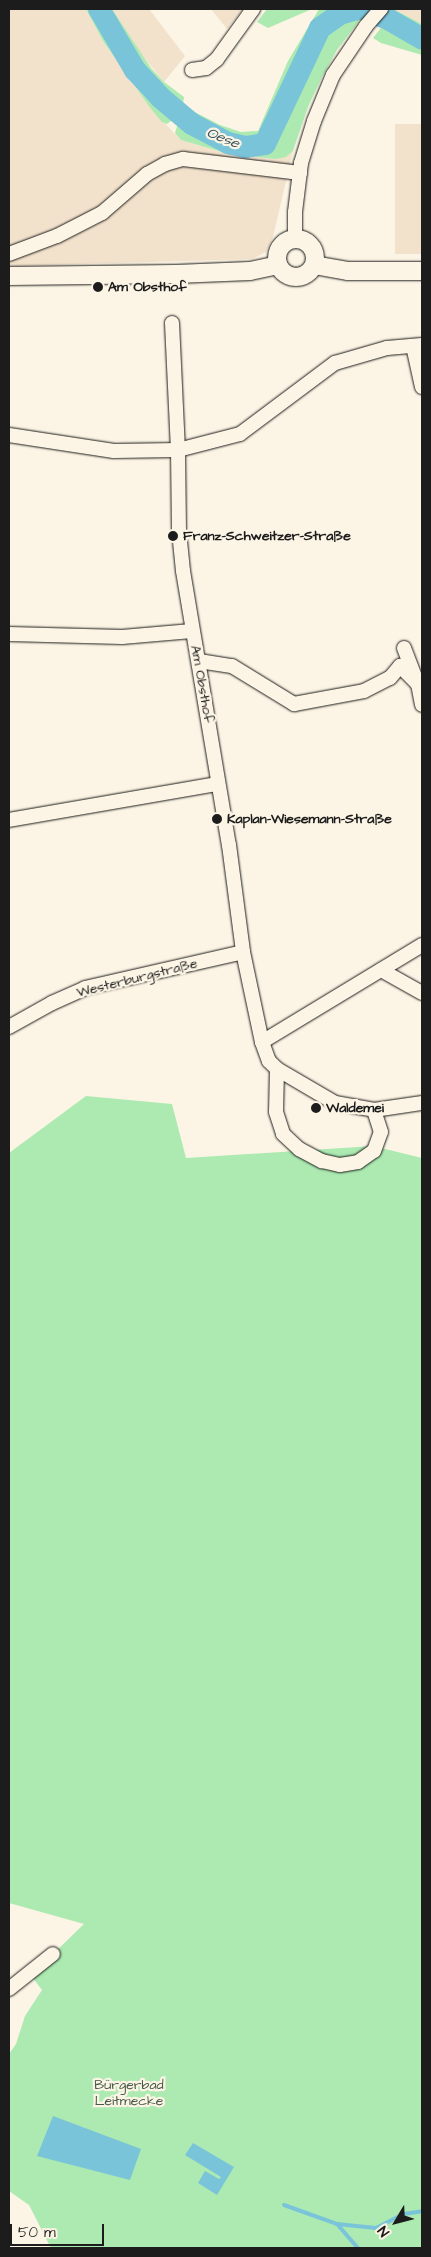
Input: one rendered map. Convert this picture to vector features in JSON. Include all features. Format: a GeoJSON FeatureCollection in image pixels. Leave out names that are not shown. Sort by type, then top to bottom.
{"type":"FeatureCollection","features":[{"type":"Feature","properties":{"kind":"main road"},"geometry":{"type":"LineString","coordinates":[[295,239],[304,240],[313,248],[314,264],[309,272],[296,277],[285,274],[278,265],[277,257],[281,246],[295,239]]}},
{"type":"Feature","properties":{"kind":"main road"},"geometry":{"type":"LineString","coordinates":[[314,264],[348,271],[422,271]]}},
{"type":"Feature","properties":{"kind":"main road"},"geometry":{"type":"LineString","coordinates":[[9,276],[185,274],[250,271],[278,265]]}},
{"type":"Feature","properties":{"kind":"street"},"geometry":{"type":"LineString","coordinates":[[192,70],[206,68],[217,59],[253,9]]}},
{"type":"Feature","properties":{"kind":"street"},"geometry":{"type":"LineString","coordinates":[[295,239],[295,212],[300,172],[314,120],[333,75],[366,26],[381,9]]}},
{"type":"Feature","properties":{"kind":"street"},"geometry":{"type":"LineString","coordinates":[[9,254],[57,236],[102,213],[147,174],[165,164],[183,159],[300,172]]}},
{"type":"Feature","properties":{"kind":"street","name":"Am Obsthof"},"geometry":{"type":"LineString","coordinates":[[172,322],[178,450],[179,531],[192,631],[199,661],[229,845],[243,952],[262,1042]]}},
{"type":"Feature","properties":{"kind":"street"},"geometry":{"type":"LineString","coordinates":[[9,435],[114,451],[178,450],[240,434],[335,363],[387,348],[418,346],[422,387]]}},
{"type":"Feature","properties":{"kind":"street"},"geometry":{"type":"LineString","coordinates":[[9,634],[122,637],[192,631]]}},
{"type":"Feature","properties":{"kind":"street"},"geometry":{"type":"LineString","coordinates":[[404,648],[418,684],[422,705]]}},
{"type":"Feature","properties":{"kind":"street"},"geometry":{"type":"LineString","coordinates":[[199,661],[232,666],[294,704],[364,691],[390,678],[400,666],[418,684]]}},
{"type":"Feature","properties":{"kind":"street"},"geometry":{"type":"LineString","coordinates":[[9,820],[218,784]]}},
{"type":"Feature","properties":{"kind":"street"},"geometry":{"type":"LineString","coordinates":[[422,945],[262,1042],[269,1061],[277,1069],[335,1103],[374,1110],[422,1103]]}},
{"type":"Feature","properties":{"kind":"street","name":"Westerburgstraße"},"geometry":{"type":"LineString","coordinates":[[9,1027],[52,1002],[86,988],[243,952]]}},
{"type":"Feature","properties":{"kind":"street"},"geometry":{"type":"LineString","coordinates":[[381,970],[422,993]]}},
{"type":"Feature","properties":{"kind":"street"},"geometry":{"type":"LineString","coordinates":[[277,1069],[276,1112],[283,1134],[300,1149],[322,1161],[340,1165],[358,1162],[374,1150],[382,1132],[374,1110]]}},
{"type":"Feature","properties":{"kind":"street"},"geometry":{"type":"LineString","coordinates":[[9,1989],[53,1954]]}},
{"type":"Feature","properties":{"kind":"shaded area"},"geometry":{"type":"Polygon","coordinates":[[[9,9],[86,9],[103,41],[151,109],[181,140],[229,154],[286,157],[293,151],[273,237],[266,252],[252,259],[9,266],[9,9]]]}},
{"type":"Feature","properties":{"kind":"shaded area"},"geometry":{"type":"Polygon","coordinates":[[[112,9],[149,9],[185,56],[164,82],[137,49],[112,9]]]}},
{"type":"Feature","properties":{"kind":"shaded area"},"geometry":{"type":"Polygon","coordinates":[[[211,9],[243,9],[227,29],[211,9]]]}},
{"type":"Feature","properties":{"kind":"shaded area"},"geometry":{"type":"Polygon","coordinates":[[[396,9],[422,9],[422,24],[395,10],[396,9]]]}},
{"type":"Feature","properties":{"kind":"shaded area"},"geometry":{"type":"Polygon","coordinates":[[[395,124],[422,124],[422,254],[395,254],[395,124]]]}},
{"type":"Feature","properties":{"kind":"green space"},"geometry":{"type":"Polygon","coordinates":[[[86,9],[90,9],[132,77],[147,94],[174,118],[167,124],[162,122],[151,109],[103,41],[86,9]]]}},
{"type":"Feature","properties":{"kind":"green space"},"geometry":{"type":"Polygon","coordinates":[[[105,9],[112,9],[151,68],[164,82],[184,97],[183,104],[181,105],[158,87],[149,77],[105,9]]]}},
{"type":"Feature","properties":{"kind":"green space"},"geometry":{"type":"Polygon","coordinates":[[[267,9],[312,9],[268,28],[257,22],[267,9]]]}},
{"type":"Feature","properties":{"kind":"green space"},"geometry":{"type":"Polygon","coordinates":[[[319,9],[368,9],[337,50],[322,77],[308,107],[293,151],[286,157],[276,159],[229,154],[181,140],[175,133],[178,123],[189,109],[220,125],[241,132],[258,131],[288,61],[319,9]]]}},
{"type":"Feature","properties":{"kind":"green space"},"geometry":{"type":"Polygon","coordinates":[[[395,10],[422,24],[422,55],[381,43],[373,38],[395,10]]]}},
{"type":"Feature","properties":{"kind":"green space","name":"Bürgerbad Leitmecke"},"geometry":{"type":"Polygon","coordinates":[[[86,1096],[172,1104],[186,1158],[373,1146],[422,1158],[422,2248],[51,2248],[29,2205],[9,2191],[9,2054],[16,2044],[25,2016],[42,1990],[29,1973],[53,1954],[84,1924],[9,1903],[9,1153],[86,1096]]]}},
{"type":"Feature","properties":{"kind":"water"},"geometry":{"type":"Polygon","coordinates":[[[53,2116],[141,2149],[130,2180],[37,2156],[53,2116]]]}},
{"type":"Feature","properties":{"kind":"water"},"geometry":{"type":"Polygon","coordinates":[[[193,2143],[234,2167],[217,2195],[198,2183],[205,2171],[219,2179],[221,2177],[185,2155],[193,2143]]]}},
{"type":"Feature","properties":{"kind":"waterway","name":"Oese"},"geometry":{"type":"LineString","coordinates":[[99,9],[135,70],[161,98],[192,124],[228,143],[246,147],[265,144],[320,28],[340,14],[358,9]]}},
{"type":"Feature","properties":{"kind":"waterway","name":"Oese"},"geometry":{"type":"LineString","coordinates":[[362,9],[388,19],[422,39]]}},
{"type":"Feature","properties":{"kind":"waterway"},"geometry":{"type":"LineString","coordinates":[[284,2205],[337,2224],[358,2248]]}},
{"type":"Feature","properties":{"kind":"waterway"},"geometry":{"type":"LineString","coordinates":[[337,2224],[376,2228],[404,2214],[422,2211]]}},
{"type":"Feature","properties":{"kind":"place","name":"Am Obsthof"},"geometry":{"type":"Point","coordinates":[98,287]}},
{"type":"Feature","properties":{"kind":"place","name":"Franz-Schweitzer-Straße"},"geometry":{"type":"Point","coordinates":[173,536]}},
{"type":"Feature","properties":{"kind":"place","name":"Kaplan-Wiesemann-Straße"},"geometry":{"type":"Point","coordinates":[217,819]}},
{"type":"Feature","properties":{"kind":"place","name":"Waldemei"},"geometry":{"type":"Point","coordinates":[316,1108]}}]}
